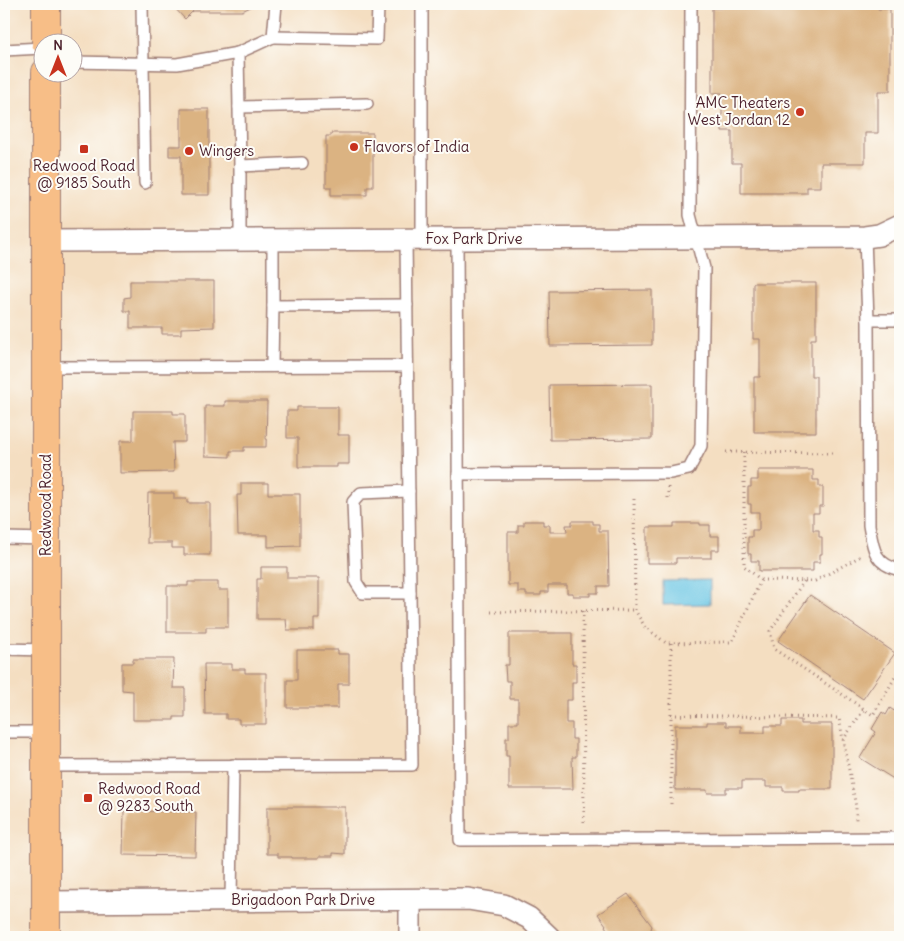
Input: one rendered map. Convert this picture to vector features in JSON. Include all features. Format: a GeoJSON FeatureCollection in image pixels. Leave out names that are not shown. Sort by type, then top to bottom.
{"type":"FeatureCollection","features":[{"type":"Feature","properties":{"kind":"main road"},"geometry":{"type":"LineString","coordinates":[[46,4],[46,32]]}},
{"type":"Feature","properties":{"kind":"main road","name":"Redwood Road"},"geometry":{"type":"LineString","coordinates":[[46,82],[46,937]]}},
{"type":"Feature","properties":{"kind":"street","name":"Fox Park Drive"},"geometry":{"type":"LineString","coordinates":[[46,241],[865,237],[880,235],[900,225]]}},
{"type":"Feature","properties":{"kind":"street","name":"Brigadoon Park Drive"},"geometry":{"type":"LineString","coordinates":[[46,902],[468,899],[504,905],[529,918],[549,937]]}},
{"type":"Feature","properties":{"kind":"street"},"geometry":{"type":"LineString","coordinates":[[410,900],[410,937]]}},
{"type":"Feature","properties":{"kind":"lane"},"geometry":{"type":"LineString","coordinates":[[142,4],[145,183]]}},
{"type":"Feature","properties":{"kind":"lane"},"geometry":{"type":"LineString","coordinates":[[273,37],[276,4]]}},
{"type":"Feature","properties":{"kind":"lane"},"geometry":{"type":"LineString","coordinates":[[82,62],[177,64],[238,54],[273,37],[377,39],[378,4]]}},
{"type":"Feature","properties":{"kind":"lane"},"geometry":{"type":"LineString","coordinates":[[46,766],[412,765],[407,305],[414,239],[422,4]]}},
{"type":"Feature","properties":{"kind":"lane"},"geometry":{"type":"LineString","coordinates":[[458,474],[671,472],[689,469],[701,446],[704,268],[690,215],[690,4]]}},
{"type":"Feature","properties":{"kind":"lane"},"geometry":{"type":"LineString","coordinates":[[4,50],[32,49]]}},
{"type":"Feature","properties":{"kind":"lane"},"geometry":{"type":"LineString","coordinates":[[238,54],[240,240]]}},
{"type":"Feature","properties":{"kind":"lane"},"geometry":{"type":"LineString","coordinates":[[239,107],[368,104]]}},
{"type":"Feature","properties":{"kind":"lane"},"geometry":{"type":"LineString","coordinates":[[240,166],[302,163]]}},
{"type":"Feature","properties":{"kind":"lane"},"geometry":{"type":"LineString","coordinates":[[865,237],[868,320],[869,525],[873,550],[887,567],[900,570]]}},
{"type":"Feature","properties":{"kind":"lane"},"geometry":{"type":"LineString","coordinates":[[457,239],[460,840],[900,838]]}},
{"type":"Feature","properties":{"kind":"lane"},"geometry":{"type":"LineString","coordinates":[[272,366],[273,240]]}},
{"type":"Feature","properties":{"kind":"lane"},"geometry":{"type":"LineString","coordinates":[[273,306],[407,305]]}},
{"type":"Feature","properties":{"kind":"lane"},"geometry":{"type":"LineString","coordinates":[[868,320],[900,320]]}},
{"type":"Feature","properties":{"kind":"lane"},"geometry":{"type":"LineString","coordinates":[[46,367],[407,366]]}},
{"type":"Feature","properties":{"kind":"lane"},"geometry":{"type":"LineString","coordinates":[[409,491],[361,493],[353,502],[356,582],[363,593],[410,593]]}},
{"type":"Feature","properties":{"kind":"lane"},"geometry":{"type":"LineString","coordinates":[[4,538],[46,538]]}},
{"type":"Feature","properties":{"kind":"lane"},"geometry":{"type":"LineString","coordinates":[[4,650],[46,650]]}},
{"type":"Feature","properties":{"kind":"lane"},"geometry":{"type":"LineString","coordinates":[[4,732],[46,732]]}},
{"type":"Feature","properties":{"kind":"lane"},"geometry":{"type":"LineString","coordinates":[[231,900],[233,765]]}},
{"type":"Feature","properties":{"kind":"path"},"geometry":{"type":"LineString","coordinates":[[726,452],[836,453]]}},
{"type":"Feature","properties":{"kind":"path"},"geometry":{"type":"LineString","coordinates":[[744,452],[744,566],[760,580],[814,581],[873,550]]}},
{"type":"Feature","properties":{"kind":"path"},"geometry":{"type":"LineString","coordinates":[[634,499],[635,610],[645,627],[666,643],[732,642],[760,580]]}},
{"type":"Feature","properties":{"kind":"path"},"geometry":{"type":"LineString","coordinates":[[804,581],[770,631],[774,649],[873,715],[900,669]]}},
{"type":"Feature","properties":{"kind":"path"},"geometry":{"type":"LineString","coordinates":[[491,612],[635,610]]}},
{"type":"Feature","properties":{"kind":"path"},"geometry":{"type":"LineString","coordinates":[[583,611],[584,808]]}},
{"type":"Feature","properties":{"kind":"path"},"geometry":{"type":"LineString","coordinates":[[670,643],[670,807]]}},
{"type":"Feature","properties":{"kind":"path"},"geometry":{"type":"LineString","coordinates":[[843,740],[864,709]]}},
{"type":"Feature","properties":{"kind":"path"},"geometry":{"type":"LineString","coordinates":[[670,715],[838,718],[856,807]]}},
{"type":"Feature","properties":{"kind":"water"},"geometry":{"type":"Polygon","coordinates":[[[710,580],[710,604],[663,605],[663,581],[710,580]]]}},
{"type":"Feature","properties":{"kind":"building"},"geometry":{"type":"Polygon","coordinates":[[[171,4],[257,4],[242,11],[193,11],[185,19],[171,4]]]}},
{"type":"Feature","properties":{"kind":"building","name":"AMC Theaters West Jordan 12"},"geometry":{"type":"Polygon","coordinates":[[[722,4],[878,4],[878,9],[890,9],[890,91],[878,91],[878,133],[865,133],[865,163],[821,163],[821,187],[807,187],[807,193],[741,193],[741,163],[732,163],[732,131],[722,131],[722,93],[712,93],[712,8],[722,8],[722,4]]]}},
{"type":"Feature","properties":{"kind":"building","name":"Wingers"},"geometry":{"type":"Polygon","coordinates":[[[181,109],[209,109],[209,195],[181,195],[181,156],[169,156],[169,146],[181,146],[181,109]]]}},
{"type":"Feature","properties":{"kind":"building"},"geometry":{"type":"Polygon","coordinates":[[[331,133],[373,133],[373,187],[367,187],[367,195],[331,195],[331,187],[326,187],[326,136],[331,136],[331,133]]]}},
{"type":"Feature","properties":{"kind":"building"},"geometry":{"type":"Polygon","coordinates":[[[130,281],[214,281],[214,327],[181,328],[181,334],[162,334],[162,328],[130,328],[130,311],[124,311],[124,298],[130,297],[130,281]]]}},
{"type":"Feature","properties":{"kind":"building"},"geometry":{"type":"Polygon","coordinates":[[[753,283],[816,283],[816,339],[811,339],[811,376],[816,376],[816,432],[754,432],[754,377],[760,377],[760,339],[753,339],[753,283]]]}},
{"type":"Feature","properties":{"kind":"building"},"geometry":{"type":"Polygon","coordinates":[[[652,290],[652,345],[550,346],[549,291],[652,290]]]}},
{"type":"Feature","properties":{"kind":"building"},"geometry":{"type":"Polygon","coordinates":[[[652,384],[652,439],[550,440],[549,385],[652,384]]]}},
{"type":"Feature","properties":{"kind":"building"},"geometry":{"type":"Polygon","coordinates":[[[225,401],[267,401],[266,447],[244,447],[244,451],[230,451],[230,457],[205,456],[205,406],[225,406],[225,401]]]}},
{"type":"Feature","properties":{"kind":"building"},"geometry":{"type":"Polygon","coordinates":[[[297,407],[338,407],[338,435],[349,435],[349,464],[337,464],[337,467],[298,467],[298,438],[287,438],[287,411],[297,411],[297,407]]]}},
{"type":"Feature","properties":{"kind":"building"},"geometry":{"type":"Polygon","coordinates":[[[133,411],[173,411],[173,414],[185,414],[185,442],[173,442],[174,472],[120,473],[120,441],[133,441],[133,411]]]}},
{"type":"Feature","properties":{"kind":"building"},"geometry":{"type":"Polygon","coordinates":[[[758,470],[813,470],[813,480],[819,480],[819,487],[823,487],[823,506],[819,506],[819,513],[813,513],[813,530],[819,530],[819,537],[822,537],[822,554],[820,554],[820,562],[813,562],[813,571],[759,571],[759,561],[751,561],[751,554],[748,554],[748,537],[752,537],[752,530],[759,530],[759,512],[751,512],[751,504],[748,504],[748,487],[751,487],[751,480],[758,480],[758,470]]]}},
{"type":"Feature","properties":{"kind":"building"},"geometry":{"type":"Polygon","coordinates":[[[241,483],[268,483],[268,494],[300,494],[300,546],[268,547],[268,535],[238,535],[237,495],[241,495],[241,483]]]}},
{"type":"Feature","properties":{"kind":"building"},"geometry":{"type":"Polygon","coordinates":[[[148,493],[174,493],[174,499],[187,499],[187,503],[210,503],[210,555],[184,555],[184,548],[172,548],[172,543],[147,543],[148,493]]]}},
{"type":"Feature","properties":{"kind":"building"},"geometry":{"type":"Polygon","coordinates":[[[524,521],[543,521],[543,525],[550,525],[550,532],[567,532],[566,525],[572,525],[572,521],[593,521],[593,524],[599,524],[599,531],[608,531],[609,586],[598,586],[598,593],[590,593],[590,596],[573,596],[573,593],[567,593],[567,585],[548,585],[548,592],[541,592],[541,595],[526,595],[526,592],[518,592],[518,585],[508,585],[508,532],[518,532],[518,525],[524,525],[524,521]]]}},
{"type":"Feature","properties":{"kind":"building"},"geometry":{"type":"Polygon","coordinates":[[[674,523],[710,525],[710,536],[719,536],[719,550],[711,550],[711,558],[676,558],[676,563],[647,563],[647,527],[674,527],[674,523]]]}},
{"type":"Feature","properties":{"kind":"building"},"geometry":{"type":"Polygon","coordinates":[[[261,567],[287,567],[287,578],[319,578],[319,619],[314,619],[314,630],[287,630],[286,619],[257,619],[257,579],[261,579],[261,567]]]}},
{"type":"Feature","properties":{"kind":"building"},"geometry":{"type":"Polygon","coordinates":[[[188,582],[218,582],[218,590],[228,590],[228,627],[206,627],[206,632],[167,632],[167,586],[188,586],[188,582]]]}},
{"type":"Feature","properties":{"kind":"building"},"geometry":{"type":"Polygon","coordinates":[[[810,595],[895,653],[863,699],[778,641],[810,595]]]}},
{"type":"Feature","properties":{"kind":"building"},"geometry":{"type":"Polygon","coordinates":[[[509,633],[572,633],[572,664],[576,664],[576,682],[572,682],[572,700],[566,700],[566,723],[572,723],[572,739],[576,739],[576,757],[572,757],[573,789],[509,789],[509,756],[506,756],[506,738],[509,738],[509,723],[518,723],[518,699],[510,699],[510,681],[506,681],[505,665],[509,665],[509,633]]]}},
{"type":"Feature","properties":{"kind":"building"},"geometry":{"type":"Polygon","coordinates":[[[297,650],[338,650],[338,654],[349,654],[349,684],[338,684],[338,708],[287,708],[287,680],[297,680],[297,650]]]}},
{"type":"Feature","properties":{"kind":"building"},"geometry":{"type":"Polygon","coordinates":[[[133,659],[174,659],[173,688],[185,688],[185,717],[174,717],[174,720],[133,720],[133,691],[122,690],[122,663],[133,663],[133,659]]]}},
{"type":"Feature","properties":{"kind":"building"},"geometry":{"type":"Polygon","coordinates":[[[204,664],[232,664],[232,669],[245,669],[245,673],[266,673],[266,724],[239,724],[239,719],[226,719],[226,714],[205,714],[204,664]]]}},
{"type":"Feature","properties":{"kind":"building"},"geometry":{"type":"Polygon","coordinates":[[[900,701],[900,783],[860,758],[876,732],[872,729],[882,712],[886,715],[890,708],[894,711],[900,701]]]}},
{"type":"Feature","properties":{"kind":"building"},"geometry":{"type":"Polygon","coordinates":[[[782,720],[801,720],[801,724],[832,724],[832,789],[783,791],[783,787],[766,787],[766,781],[742,781],[742,788],[726,788],[726,793],[707,793],[707,790],[675,790],[675,725],[707,725],[707,722],[726,722],[726,726],[741,726],[741,733],[765,733],[765,726],[782,726],[782,720]]]}},
{"type":"Feature","properties":{"kind":"building"},"geometry":{"type":"Polygon","coordinates":[[[267,807],[345,807],[345,854],[333,853],[333,856],[319,856],[319,858],[292,858],[278,857],[278,854],[267,854],[267,807]]]}},
{"type":"Feature","properties":{"kind":"building"},"geometry":{"type":"Polygon","coordinates":[[[124,811],[196,812],[195,856],[123,855],[124,811]]]}},
{"type":"Feature","properties":{"kind":"building"},"geometry":{"type":"Polygon","coordinates":[[[628,894],[658,937],[612,937],[598,914],[628,894]]]}},
{"type":"Feature","properties":{"kind":"place","name":"AMC Theaters West Jordan 12"},"geometry":{"type":"Point","coordinates":[800,112]}},
{"type":"Feature","properties":{"kind":"place","name":"Flavors of India"},"geometry":{"type":"Point","coordinates":[354,147]}},
{"type":"Feature","properties":{"kind":"place","name":"Redwood Road @ 9185 South"},"geometry":{"type":"Point","coordinates":[84,149]}},
{"type":"Feature","properties":{"kind":"place","name":"Wingers"},"geometry":{"type":"Point","coordinates":[189,151]}},
{"type":"Feature","properties":{"kind":"place","name":"Redwood Road @ 9283 South"},"geometry":{"type":"Point","coordinates":[88,798]}}]}
